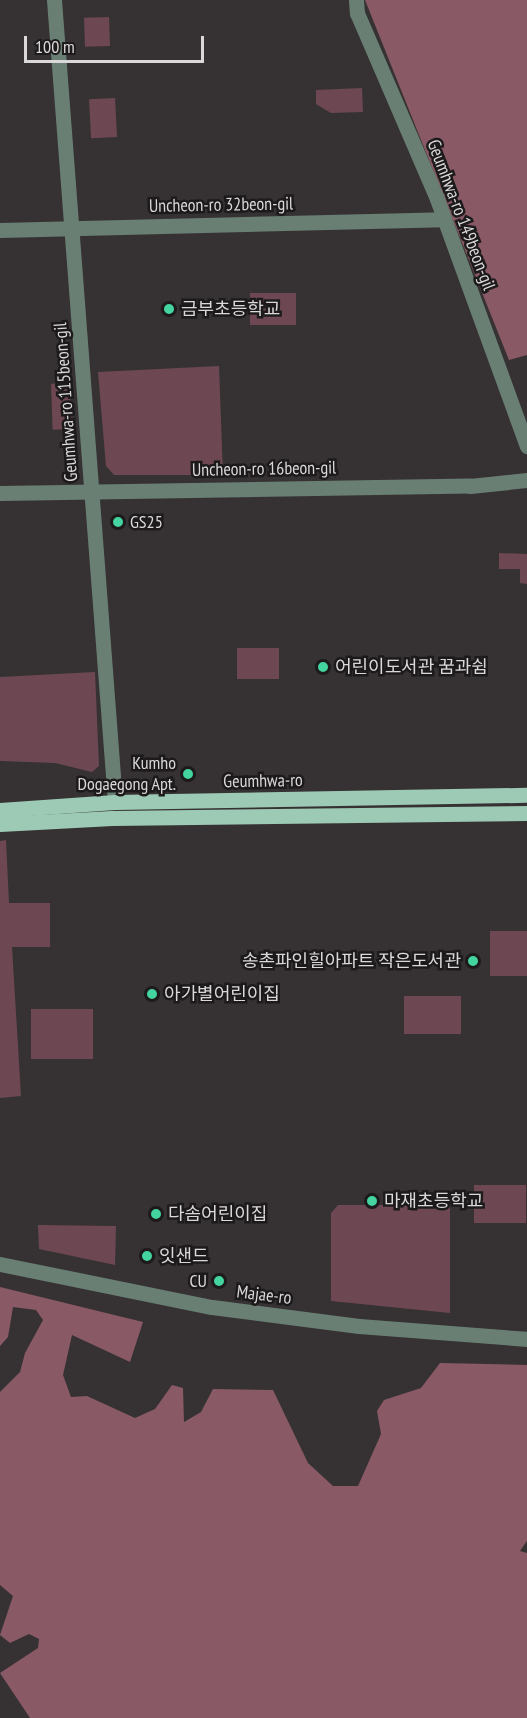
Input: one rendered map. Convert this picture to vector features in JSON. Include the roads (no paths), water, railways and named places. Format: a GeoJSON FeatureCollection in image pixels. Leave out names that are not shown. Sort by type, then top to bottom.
{"type":"FeatureCollection","features":[{"type":"Feature","properties":{"kind":"main road","name":"Geumhwa-ro"},"geometry":{"type":"LineString","coordinates":[[0,810],[116,802],[527,795]]}},
{"type":"Feature","properties":{"kind":"main road","name":"Geumhwa-ro"},"geometry":{"type":"LineString","coordinates":[[0,824],[112,818],[527,813]]}},
{"type":"Feature","properties":{"kind":"street","name":"Geumhwa-ro 115beon-gil"},"geometry":{"type":"LineString","coordinates":[[54,0],[116,802]]}},
{"type":"Feature","properties":{"kind":"street","name":"Geumhwa-ro 149beon-gil"},"geometry":{"type":"LineString","coordinates":[[356,0],[357,13],[444,219],[527,446]]}},
{"type":"Feature","properties":{"kind":"street","name":"Uncheon-ro 32beon-gil"},"geometry":{"type":"LineString","coordinates":[[0,230],[444,219]]}},
{"type":"Feature","properties":{"kind":"street","name":"Uncheon-ro 16beon-gil"},"geometry":{"type":"LineString","coordinates":[[0,493],[470,486],[527,480]]}},
{"type":"Feature","properties":{"kind":"street","name":"Majae-ro"},"geometry":{"type":"LineString","coordinates":[[0,1264],[212,1307],[359,1326],[527,1339]]}},
{"type":"Feature","properties":{"kind":"place","name":"금부초등학교"},"geometry":{"type":"Point","coordinates":[169,309]}},
{"type":"Feature","properties":{"kind":"place","name":"GS25"},"geometry":{"type":"Point","coordinates":[118,522]}},
{"type":"Feature","properties":{"kind":"place","name":"어린이도서관 꿈과쉼"},"geometry":{"type":"Point","coordinates":[323,667]}},
{"type":"Feature","properties":{"kind":"place","name":"Kumho Dogaegong Apt."},"geometry":{"type":"Point","coordinates":[188,774]}},
{"type":"Feature","properties":{"kind":"place","name":"송촌파인힐아파트 작은도서관"},"geometry":{"type":"Point","coordinates":[473,961]}},
{"type":"Feature","properties":{"kind":"place","name":"아가별어린이집"},"geometry":{"type":"Point","coordinates":[152,994]}},
{"type":"Feature","properties":{"kind":"place","name":"마재초등학교"},"geometry":{"type":"Point","coordinates":[372,1201]}},
{"type":"Feature","properties":{"kind":"place","name":"다솜어린이집"},"geometry":{"type":"Point","coordinates":[156,1214]}},
{"type":"Feature","properties":{"kind":"place","name":"잇샌드"},"geometry":{"type":"Point","coordinates":[147,1256]}},
{"type":"Feature","properties":{"kind":"place","name":"CU"},"geometry":{"type":"Point","coordinates":[219,1281]}}]}
